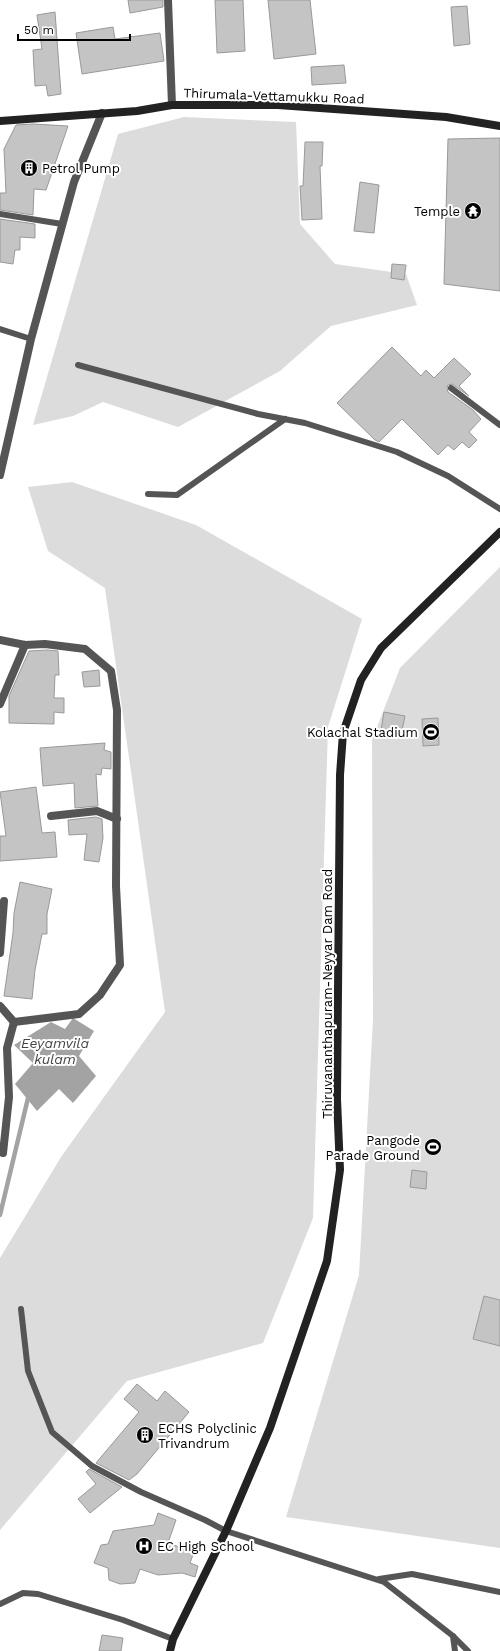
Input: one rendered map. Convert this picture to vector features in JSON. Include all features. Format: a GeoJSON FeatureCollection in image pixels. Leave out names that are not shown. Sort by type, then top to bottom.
{"type":"FeatureCollection","features":[{"type":"Feature","properties":{"kind":"main road","name":"Thirumala-Vettamukku Road"},"geometry":{"type":"LineString","coordinates":[[0,121],[137,111],[172,105],[278,105],[370,110],[446,117],[500,126]]}},
{"type":"Feature","properties":{"kind":"main road","name":"Thiruvananthapuram-Neyyar Dam Road"},"geometry":{"type":"LineString","coordinates":[[170,1651],[174,1639],[226,1531],[270,1428],[327,1261],[340,1170],[337,1099],[340,775],[343,733],[361,680],[381,648],[500,532]]}},
{"type":"Feature","properties":{"kind":"street"},"geometry":{"type":"LineString","coordinates":[[168,0],[172,105]]}},
{"type":"Feature","properties":{"kind":"street"},"geometry":{"type":"LineString","coordinates":[[0,475],[31,339],[62,224],[74,182],[102,113]]}},
{"type":"Feature","properties":{"kind":"street"},"geometry":{"type":"LineString","coordinates":[[0,640],[25,645],[45,644],[84,648],[111,671],[117,710],[116,886],[120,965],[100,995],[79,1014],[14,1022]]}},
{"type":"Feature","properties":{"kind":"street"},"geometry":{"type":"LineString","coordinates":[[0,704],[25,645]]}},
{"type":"Feature","properties":{"kind":"street"},"geometry":{"type":"LineString","coordinates":[[51,816],[97,811],[117,819]]}},
{"type":"Feature","properties":{"kind":"street"},"geometry":{"type":"LineString","coordinates":[[0,953],[4,901]]}},
{"type":"Feature","properties":{"kind":"street"},"geometry":{"type":"LineString","coordinates":[[0,1006],[14,1022]]}},
{"type":"Feature","properties":{"kind":"street"},"geometry":{"type":"LineString","coordinates":[[2,1152],[9,1097],[7,1048],[14,1022]]}},
{"type":"Feature","properties":{"kind":"lane"},"geometry":{"type":"LineString","coordinates":[[0,214],[62,224]]}},
{"type":"Feature","properties":{"kind":"lane"},"geometry":{"type":"LineString","coordinates":[[0,329],[31,339]]}},
{"type":"Feature","properties":{"kind":"lane"},"geometry":{"type":"LineString","coordinates":[[78,365],[258,414],[305,423],[397,452],[448,476],[500,509]]}},
{"type":"Feature","properties":{"kind":"lane"},"geometry":{"type":"LineString","coordinates":[[451,388],[500,425]]}},
{"type":"Feature","properties":{"kind":"lane"},"geometry":{"type":"LineString","coordinates":[[148,494],[177,495],[284,419]]}},
{"type":"Feature","properties":{"kind":"lane"},"geometry":{"type":"LineString","coordinates":[[21,1309],[28,1371],[52,1432],[92,1466],[141,1492],[205,1520],[226,1531],[384,1582],[453,1636],[468,1651]]}},
{"type":"Feature","properties":{"kind":"lane"},"geometry":{"type":"LineString","coordinates":[[375,1580],[412,1574],[500,1592]]}},
{"type":"Feature","properties":{"kind":"lane"},"geometry":{"type":"LineString","coordinates":[[0,1604],[23,1593],[38,1594],[123,1620],[174,1639]]}},
{"type":"Feature","properties":{"kind":"lane"},"geometry":{"type":"LineString","coordinates":[[453,1636],[455,1651]]}},
{"type":"Feature","properties":{"kind":"shaded area"},"geometry":{"type":"Polygon","coordinates":[[[184,117],[296,122],[300,224],[335,264],[406,274],[417,305],[331,326],[280,371],[178,427],[103,402],[73,416],[33,425],[118,134],[184,117]]]}},
{"type":"Feature","properties":{"kind":"shaded area"},"geometry":{"type":"Polygon","coordinates":[[[72,482],[196,525],[362,619],[328,727],[313,1218],[263,1343],[127,1381],[0,1530],[0,1258],[61,1157],[165,1012],[105,588],[48,551],[28,487],[72,482]]]}},
{"type":"Feature","properties":{"kind":"shaded area","name":"Pangode Parade Ground"},"geometry":{"type":"Polygon","coordinates":[[[500,567],[500,1548],[286,1517],[359,1275],[373,1019],[372,740],[400,668],[500,567]]]}},
{"type":"Feature","properties":{"kind":"water","name":"Eeyamvila kulam"},"geometry":{"type":"Polygon","coordinates":[[[73,1018],[94,1031],[79,1056],[96,1076],[73,1103],[59,1089],[37,1111],[15,1084],[33,1063],[14,1045],[51,1022],[65,1029],[73,1018]]]}},
{"type":"Feature","properties":{"kind":"building"},"geometry":{"type":"Polygon","coordinates":[[[128,0],[163,0],[163,7],[130,13],[128,0]]]}},
{"type":"Feature","properties":{"kind":"building"},"geometry":{"type":"Polygon","coordinates":[[[215,0],[243,0],[245,51],[217,53],[215,0]]]}},
{"type":"Feature","properties":{"kind":"building"},"geometry":{"type":"Polygon","coordinates":[[[268,0],[310,0],[316,54],[274,59],[268,0]]]}},
{"type":"Feature","properties":{"kind":"building"},"geometry":{"type":"Polygon","coordinates":[[[467,6],[470,44],[454,46],[451,7],[467,6]]]}},
{"type":"Feature","properties":{"kind":"building"},"geometry":{"type":"Polygon","coordinates":[[[55,12],[61,94],[48,96],[46,85],[35,86],[33,50],[42,49],[37,15],[55,12]]]}},
{"type":"Feature","properties":{"kind":"building"},"geometry":{"type":"Polygon","coordinates":[[[113,27],[115,39],[160,33],[164,61],[82,74],[76,33],[113,27]]]}},
{"type":"Feature","properties":{"kind":"building"},"geometry":{"type":"Polygon","coordinates":[[[344,65],[346,83],[312,85],[311,67],[344,65]]]}},
{"type":"Feature","properties":{"kind":"building","name":"Petrol Pump"},"geometry":{"type":"Polygon","coordinates":[[[33,124],[68,126],[46,190],[34,189],[33,215],[0,210],[0,193],[6,193],[4,149],[16,125],[33,124]]]}},
{"type":"Feature","properties":{"kind":"building","name":"Temple"},"geometry":{"type":"Polygon","coordinates":[[[500,138],[500,291],[444,284],[448,139],[500,138]]]}},
{"type":"Feature","properties":{"kind":"building"},"geometry":{"type":"Polygon","coordinates":[[[305,142],[323,142],[322,166],[320,166],[322,219],[302,220],[300,186],[303,186],[305,142]]]}},
{"type":"Feature","properties":{"kind":"building"},"geometry":{"type":"Polygon","coordinates":[[[360,182],[379,185],[374,233],[354,231],[360,182]]]}},
{"type":"Feature","properties":{"kind":"building"},"geometry":{"type":"Polygon","coordinates":[[[0,219],[35,224],[35,238],[20,237],[20,250],[15,250],[13,264],[0,262],[0,219]]]}},
{"type":"Feature","properties":{"kind":"building"},"geometry":{"type":"Polygon","coordinates":[[[392,264],[406,265],[404,280],[391,278],[392,264]]]}},
{"type":"Feature","properties":{"kind":"building"},"geometry":{"type":"Polygon","coordinates":[[[392,347],[421,376],[426,370],[434,378],[454,358],[471,374],[459,386],[469,396],[452,384],[448,385],[447,388],[448,392],[473,410],[481,419],[469,432],[477,440],[469,448],[462,442],[454,450],[448,445],[438,455],[402,419],[379,442],[375,440],[337,403],[392,347]]]}},
{"type":"Feature","properties":{"kind":"building"},"geometry":{"type":"Polygon","coordinates":[[[29,651],[58,651],[59,675],[55,675],[54,698],[64,698],[64,713],[54,712],[54,724],[9,723],[9,696],[29,651]]]}},
{"type":"Feature","properties":{"kind":"building"},"geometry":{"type":"Polygon","coordinates":[[[99,670],[100,686],[84,687],[82,672],[99,670]]]}},
{"type":"Feature","properties":{"kind":"building"},"geometry":{"type":"Polygon","coordinates":[[[384,712],[405,716],[401,735],[381,731],[384,712]]]}},
{"type":"Feature","properties":{"kind":"building","name":"Kolachal Stadium"},"geometry":{"type":"Polygon","coordinates":[[[438,718],[439,745],[423,746],[422,719],[438,718]]]}},
{"type":"Feature","properties":{"kind":"building"},"geometry":{"type":"Polygon","coordinates":[[[105,743],[104,750],[111,752],[111,769],[102,768],[101,775],[96,774],[98,806],[75,808],[74,783],[43,786],[40,748],[105,743]]]}},
{"type":"Feature","properties":{"kind":"building"},"geometry":{"type":"Polygon","coordinates":[[[36,787],[42,833],[55,832],[57,857],[0,861],[0,836],[6,836],[0,792],[36,787]]]}},
{"type":"Feature","properties":{"kind":"building"},"geometry":{"type":"Polygon","coordinates":[[[96,817],[102,819],[103,838],[99,862],[84,860],[87,834],[69,835],[68,820],[96,817]]]}},
{"type":"Feature","properties":{"kind":"building"},"geometry":{"type":"Polygon","coordinates":[[[20,882],[52,889],[47,914],[47,934],[42,934],[35,970],[32,999],[4,996],[13,933],[14,913],[20,882]]]}},
{"type":"Feature","properties":{"kind":"building"},"geometry":{"type":"Polygon","coordinates":[[[412,1170],[427,1172],[426,1189],[410,1187],[412,1170]]]}},
{"type":"Feature","properties":{"kind":"building"},"geometry":{"type":"Polygon","coordinates":[[[484,1296],[500,1300],[500,1346],[473,1339],[484,1296]]]}},
{"type":"Feature","properties":{"kind":"building","name":"ECHS Polyclinic Trivandrum"},"geometry":{"type":"Polygon","coordinates":[[[137,1384],[157,1401],[165,1391],[189,1412],[137,1474],[129,1480],[96,1463],[139,1412],[124,1399],[137,1384]]]}},
{"type":"Feature","properties":{"kind":"building"},"geometry":{"type":"Polygon","coordinates":[[[89,1469],[122,1487],[90,1513],[78,1499],[96,1484],[86,1472],[89,1469]]]}},
{"type":"Feature","properties":{"kind":"building"},"geometry":{"type":"Polygon","coordinates":[[[158,1513],[176,1520],[168,1543],[194,1552],[190,1563],[198,1566],[195,1577],[182,1573],[158,1575],[140,1569],[135,1583],[120,1584],[109,1580],[108,1568],[94,1563],[101,1545],[108,1544],[113,1531],[154,1525],[158,1513]]]}},
{"type":"Feature","properties":{"kind":"building"},"geometry":{"type":"Polygon","coordinates":[[[102,1635],[123,1638],[121,1651],[99,1651],[102,1635]]]}},
{"type":"Feature","properties":{"kind":"waterway"},"geometry":{"type":"LineString","coordinates":[[0,1215],[29,1094]]}},
{"type":"Feature","properties":{"kind":"place","name":"Petrol Pump"},"geometry":{"type":"Point","coordinates":[29,168]}},
{"type":"Feature","properties":{"kind":"place","name":"Temple"},"geometry":{"type":"Point","coordinates":[473,211]}},
{"type":"Feature","properties":{"kind":"place","name":"Kolachal Stadium"},"geometry":{"type":"Point","coordinates":[431,732]}},
{"type":"Feature","properties":{"kind":"place","name":"Pangode Parade Ground"},"geometry":{"type":"Point","coordinates":[433,1147]}},
{"type":"Feature","properties":{"kind":"place","name":"ECHS Polyclinic Trivandrum"},"geometry":{"type":"Point","coordinates":[145,1435]}},
{"type":"Feature","properties":{"kind":"place","name":"EC High School"},"geometry":{"type":"Point","coordinates":[144,1546]}}]}
